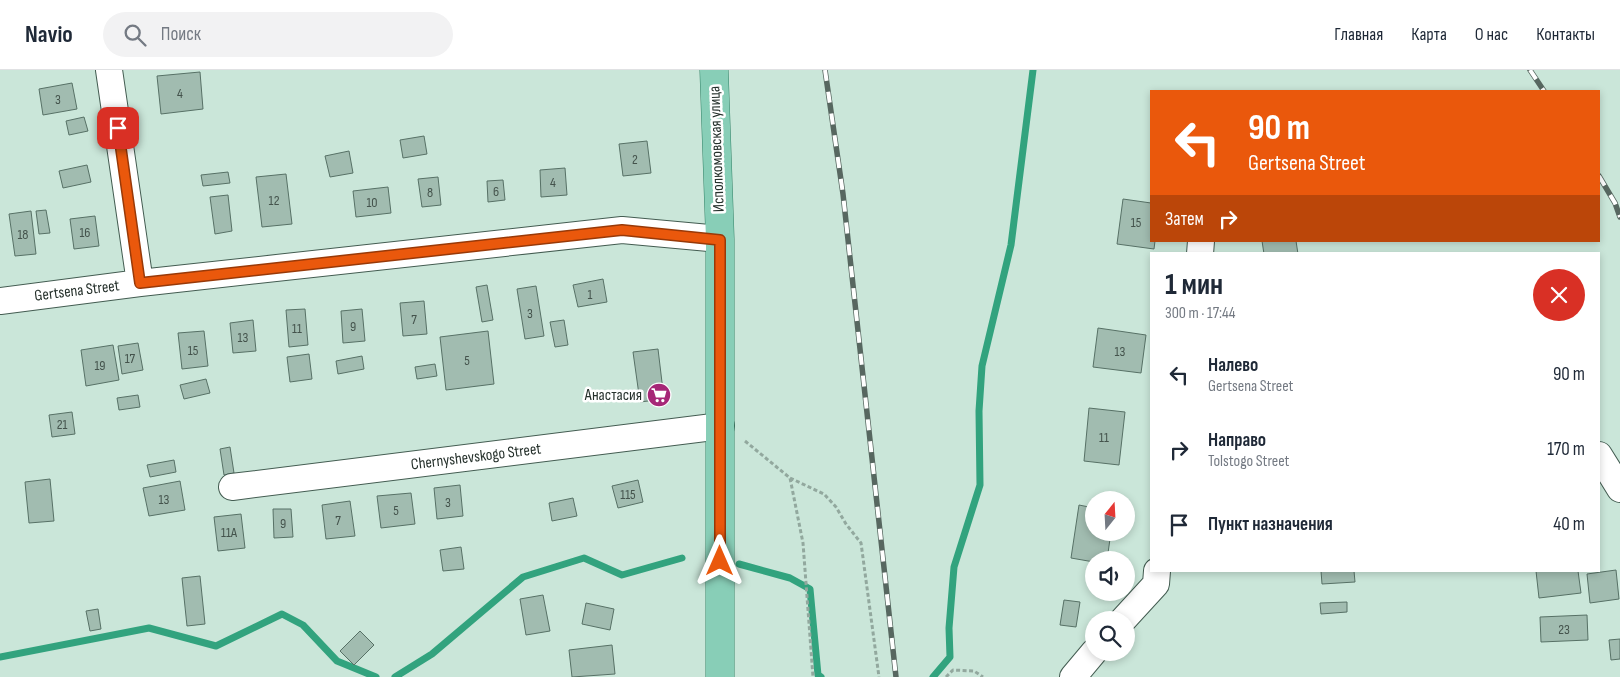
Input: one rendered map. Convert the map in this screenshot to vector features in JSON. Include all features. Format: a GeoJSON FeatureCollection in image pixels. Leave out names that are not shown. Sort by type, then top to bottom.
{"type":"FeatureCollection","features":[{"type":"Feature","properties":{"kind":"main road","name":"Исполкомовская улица"},"geometry":{"type":"LineString","coordinates":[[714,70],[720,240],[720,677]]}},
{"type":"Feature","properties":{"kind":"street"},"geometry":{"type":"LineString","coordinates":[[109,70],[140,283]]}},
{"type":"Feature","properties":{"kind":"street","name":"Gertsena Street"},"geometry":{"type":"LineString","coordinates":[[0,301],[140,283],[622,230],[720,240]]}},
{"type":"Feature","properties":{"kind":"street","name":"Chernyshevskogo Street"},"geometry":{"type":"LineString","coordinates":[[232,487],[721,426]]}},
{"type":"Feature","properties":{"kind":"street"},"geometry":{"type":"LineString","coordinates":[[1600,457],[1620,489]]}},
{"type":"Feature","properties":{"kind":"street"},"geometry":{"type":"LineString","coordinates":[[1131,611],[1156,584],[1158,572]]}},
{"type":"Feature","properties":{"kind":"street"},"geometry":{"type":"LineString","coordinates":[[1073,677],[1086,661]]}},
{"type":"Feature","properties":{"kind":"path"},"geometry":{"type":"LineString","coordinates":[[721,426],[745,441],[790,478],[824,494],[836,507],[861,543],[879,677]]}},
{"type":"Feature","properties":{"kind":"path"},"geometry":{"type":"LineString","coordinates":[[790,478],[803,543],[813,677]]}},
{"type":"Feature","properties":{"kind":"path"},"geometry":{"type":"LineString","coordinates":[[946,677],[953,670],[974,671],[983,677]]}},
{"type":"Feature","properties":{"kind":"building"},"geometry":{"type":"Polygon","coordinates":[[[200,72],[203,109],[161,114],[157,76],[200,72]]]}},
{"type":"Feature","properties":{"kind":"building"},"geometry":{"type":"Polygon","coordinates":[[[72,83],[77,109],[43,115],[39,89],[72,83]]]}},
{"type":"Feature","properties":{"kind":"building"},"geometry":{"type":"Polygon","coordinates":[[[84,117],[88,131],[69,135],[66,121],[84,117]]]}},
{"type":"Feature","properties":{"kind":"building"},"geometry":{"type":"Polygon","coordinates":[[[424,136],[427,154],[403,158],[400,140],[424,136]]]}},
{"type":"Feature","properties":{"kind":"building"},"geometry":{"type":"Polygon","coordinates":[[[647,141],[651,173],[623,176],[619,144],[647,141]]]}},
{"type":"Feature","properties":{"kind":"building"},"geometry":{"type":"Polygon","coordinates":[[[349,151],[353,173],[330,177],[325,156],[349,151]]]}},
{"type":"Feature","properties":{"kind":"building"},"geometry":{"type":"Polygon","coordinates":[[[87,165],[91,182],[63,188],[59,171],[87,165]]]}},
{"type":"Feature","properties":{"kind":"building"},"geometry":{"type":"Polygon","coordinates":[[[565,168],[567,195],[541,197],[540,170],[565,168]]]}},
{"type":"Feature","properties":{"kind":"building"},"geometry":{"type":"Polygon","coordinates":[[[228,172],[230,183],[203,186],[201,175],[228,172]]]}},
{"type":"Feature","properties":{"kind":"building"},"geometry":{"type":"Polygon","coordinates":[[[286,174],[292,224],[262,227],[256,177],[286,174]]]}},
{"type":"Feature","properties":{"kind":"building"},"geometry":{"type":"Polygon","coordinates":[[[438,177],[441,205],[422,207],[418,179],[438,177]]]}},
{"type":"Feature","properties":{"kind":"building"},"geometry":{"type":"Polygon","coordinates":[[[503,180],[505,200],[488,202],[487,181],[503,180]]]}},
{"type":"Feature","properties":{"kind":"building"},"geometry":{"type":"Polygon","coordinates":[[[388,187],[391,213],[356,217],[353,191],[388,187]]]}},
{"type":"Feature","properties":{"kind":"building"},"geometry":{"type":"Polygon","coordinates":[[[228,195],[232,231],[215,234],[210,197],[228,195]]]}},
{"type":"Feature","properties":{"kind":"building"},"geometry":{"type":"Polygon","coordinates":[[[1123,199],[1150,203],[1150,242],[1155,242],[1154,249],[1117,244],[1123,199]]]}},
{"type":"Feature","properties":{"kind":"building"},"geometry":{"type":"Polygon","coordinates":[[[46,210],[50,233],[39,234],[36,211],[46,210]]]}},
{"type":"Feature","properties":{"kind":"building"},"geometry":{"type":"Polygon","coordinates":[[[31,211],[36,254],[15,256],[9,214],[31,211]]]}},
{"type":"Feature","properties":{"kind":"building"},"geometry":{"type":"Polygon","coordinates":[[[95,216],[99,246],[74,249],[70,219],[95,216]]]}},
{"type":"Feature","properties":{"kind":"building"},"geometry":{"type":"Polygon","coordinates":[[[1262,242],[1296,242],[1298,252],[1264,252],[1262,242]]]}},
{"type":"Feature","properties":{"kind":"building"},"geometry":{"type":"Polygon","coordinates":[[[603,279],[607,302],[578,307],[573,285],[603,279]]]}},
{"type":"Feature","properties":{"kind":"building"},"geometry":{"type":"Polygon","coordinates":[[[487,285],[493,320],[482,322],[476,287],[487,285]]]}},
{"type":"Feature","properties":{"kind":"building"},"geometry":{"type":"Polygon","coordinates":[[[536,286],[544,336],[525,339],[517,289],[536,286]]]}},
{"type":"Feature","properties":{"kind":"building"},"geometry":{"type":"Polygon","coordinates":[[[424,301],[427,334],[403,336],[400,303],[424,301]]]}},
{"type":"Feature","properties":{"kind":"building"},"geometry":{"type":"Polygon","coordinates":[[[305,309],[308,345],[289,347],[286,310],[305,309]]]}},
{"type":"Feature","properties":{"kind":"building"},"geometry":{"type":"Polygon","coordinates":[[[362,309],[365,341],[343,343],[341,311],[362,309]]]}},
{"type":"Feature","properties":{"kind":"building"},"geometry":{"type":"Polygon","coordinates":[[[253,320],[256,351],[233,353],[230,323],[253,320]]]}},
{"type":"Feature","properties":{"kind":"building"},"geometry":{"type":"Polygon","coordinates":[[[564,320],[568,345],[555,347],[550,322],[564,320]]]}},
{"type":"Feature","properties":{"kind":"building"},"geometry":{"type":"Polygon","coordinates":[[[1098,328],[1146,335],[1141,373],[1093,367],[1098,328]]]}},
{"type":"Feature","properties":{"kind":"building"},"geometry":{"type":"Polygon","coordinates":[[[204,331],[208,366],[182,369],[178,333],[204,331]]]}},
{"type":"Feature","properties":{"kind":"building"},"geometry":{"type":"Polygon","coordinates":[[[488,331],[494,384],[446,390],[440,337],[488,331]]]}},
{"type":"Feature","properties":{"kind":"building"},"geometry":{"type":"Polygon","coordinates":[[[138,343],[143,370],[122,374],[118,346],[138,343]]]}},
{"type":"Feature","properties":{"kind":"building"},"geometry":{"type":"Polygon","coordinates":[[[113,345],[119,380],[86,386],[81,350],[113,345]]]}},
{"type":"Feature","properties":{"kind":"building"},"geometry":{"type":"Polygon","coordinates":[[[658,349],[664,399],[640,402],[633,352],[658,349]]]}},
{"type":"Feature","properties":{"kind":"building"},"geometry":{"type":"Polygon","coordinates":[[[309,354],[312,379],[290,382],[287,357],[309,354]]]}},
{"type":"Feature","properties":{"kind":"building"},"geometry":{"type":"Polygon","coordinates":[[[362,356],[364,369],[338,374],[336,361],[362,356]]]}},
{"type":"Feature","properties":{"kind":"building"},"geometry":{"type":"Polygon","coordinates":[[[435,364],[437,376],[417,379],[415,367],[435,364]]]}},
{"type":"Feature","properties":{"kind":"building"},"geometry":{"type":"Polygon","coordinates":[[[206,379],[210,393],[184,399],[180,385],[206,379]]]}},
{"type":"Feature","properties":{"kind":"building"},"geometry":{"type":"Polygon","coordinates":[[[138,395],[140,407],[119,410],[117,398],[138,395]]]}},
{"type":"Feature","properties":{"kind":"building"},"geometry":{"type":"Polygon","coordinates":[[[1089,408],[1125,412],[1119,465],[1084,461],[1089,408]]]}},
{"type":"Feature","properties":{"kind":"building"},"geometry":{"type":"Polygon","coordinates":[[[72,412],[75,434],[52,437],[49,415],[72,412]]]}},
{"type":"Feature","properties":{"kind":"building"},"geometry":{"type":"Polygon","coordinates":[[[230,447],[234,473],[224,475],[220,449],[230,447]]]}},
{"type":"Feature","properties":{"kind":"building"},"geometry":{"type":"Polygon","coordinates":[[[174,460],[176,472],[150,477],[147,465],[174,460]]]}},
{"type":"Feature","properties":{"kind":"building"},"geometry":{"type":"Polygon","coordinates":[[[50,479],[54,521],[29,523],[25,482],[50,479]]]}},
{"type":"Feature","properties":{"kind":"building"},"geometry":{"type":"Polygon","coordinates":[[[638,480],[643,502],[618,508],[612,486],[638,480]]]}},
{"type":"Feature","properties":{"kind":"building"},"geometry":{"type":"Polygon","coordinates":[[[180,481],[185,510],[149,516],[143,488],[180,481]]]}},
{"type":"Feature","properties":{"kind":"building"},"geometry":{"type":"Polygon","coordinates":[[[460,485],[463,516],[437,519],[434,488],[460,485]]]}},
{"type":"Feature","properties":{"kind":"building"},"geometry":{"type":"Polygon","coordinates":[[[411,493],[415,524],[381,528],[377,496],[411,493]]]}},
{"type":"Feature","properties":{"kind":"building"},"geometry":{"type":"Polygon","coordinates":[[[573,498],[577,516],[552,521],[549,503],[573,498]]]}},
{"type":"Feature","properties":{"kind":"building"},"geometry":{"type":"Polygon","coordinates":[[[350,501],[355,536],[326,539],[322,505],[350,501]]]}},
{"type":"Feature","properties":{"kind":"building"},"geometry":{"type":"Polygon","coordinates":[[[1079,505],[1085,506],[1085,541],[1110,541],[1108,551],[1085,551],[1085,560],[1071,558],[1079,505]]]}},
{"type":"Feature","properties":{"kind":"building"},"geometry":{"type":"Polygon","coordinates":[[[273,509],[291,509],[293,537],[274,538],[273,509]]]}},
{"type":"Feature","properties":{"kind":"building"},"geometry":{"type":"Polygon","coordinates":[[[241,514],[245,548],[218,551],[214,517],[241,514]]]}},
{"type":"Feature","properties":{"kind":"building"},"geometry":{"type":"Polygon","coordinates":[[[461,547],[464,569],[443,571],[440,550],[461,547]]]}},
{"type":"Feature","properties":{"kind":"building"},"geometry":{"type":"Polygon","coordinates":[[[1616,570],[1619,599],[1590,603],[1587,574],[1616,570]]]}},
{"type":"Feature","properties":{"kind":"building"},"geometry":{"type":"Polygon","coordinates":[[[1321,572],[1354,572],[1355,582],[1322,584],[1321,572]]]}},
{"type":"Feature","properties":{"kind":"building"},"geometry":{"type":"Polygon","coordinates":[[[1536,572],[1578,572],[1581,593],[1539,598],[1536,572]]]}},
{"type":"Feature","properties":{"kind":"building"},"geometry":{"type":"Polygon","coordinates":[[[200,576],[205,624],[187,626],[182,578],[200,576]]]}},
{"type":"Feature","properties":{"kind":"building"},"geometry":{"type":"Polygon","coordinates":[[[543,595],[550,631],[526,635],[520,599],[543,595]]]}},
{"type":"Feature","properties":{"kind":"building"},"geometry":{"type":"Polygon","coordinates":[[[1064,600],[1080,602],[1076,627],[1060,625],[1064,600]]]}},
{"type":"Feature","properties":{"kind":"building"},"geometry":{"type":"Polygon","coordinates":[[[1347,602],[1347,612],[1321,614],[1320,603],[1347,602]]]}},
{"type":"Feature","properties":{"kind":"building"},"geometry":{"type":"Polygon","coordinates":[[[586,603],[614,609],[610,630],[582,624],[586,603]]]}},
{"type":"Feature","properties":{"kind":"building"},"geometry":{"type":"Polygon","coordinates":[[[98,609],[101,629],[90,631],[86,611],[98,609]]]}},
{"type":"Feature","properties":{"kind":"building"},"geometry":{"type":"Polygon","coordinates":[[[1587,615],[1588,640],[1541,642],[1540,617],[1587,615]]]}},
{"type":"Feature","properties":{"kind":"building"},"geometry":{"type":"Polygon","coordinates":[[[360,631],[374,645],[354,665],[340,651],[360,631]]]}},
{"type":"Feature","properties":{"kind":"building"},"geometry":{"type":"Polygon","coordinates":[[[1620,639],[1620,659],[1611,660],[1609,640],[1620,639]]]}},
{"type":"Feature","properties":{"kind":"building"},"geometry":{"type":"Polygon","coordinates":[[[612,645],[615,674],[572,677],[569,650],[612,645]]]}},
{"type":"Feature","properties":{"kind":"waterway"},"geometry":{"type":"LineString","coordinates":[[933,677],[950,657],[949,628],[954,567],[980,485],[979,411],[982,366],[1011,245],[1033,70]]}},
{"type":"Feature","properties":{"kind":"waterway"},"geometry":{"type":"LineString","coordinates":[[395,677],[432,654],[523,577],[584,558],[622,575],[682,558]]}},
{"type":"Feature","properties":{"kind":"waterway"},"geometry":{"type":"LineString","coordinates":[[739,564],[790,578],[810,589],[818,675],[821,677]]}},
{"type":"Feature","properties":{"kind":"waterway"},"geometry":{"type":"LineString","coordinates":[[0,657],[149,628],[216,646],[282,614],[303,625],[337,661],[376,677]]}},
{"type":"Feature","properties":{"kind":"railway"},"geometry":{"type":"LineString","coordinates":[[825,70],[843,194],[896,677]]}},
{"type":"Feature","properties":{"kind":"railway"},"geometry":{"type":"LineString","coordinates":[[1530,70],[1543,90]]}},
{"type":"Feature","properties":{"kind":"railway"},"geometry":{"type":"LineString","coordinates":[[1600,178],[1615,203],[1620,217]]}},
{"type":"Feature","properties":{"kind":"place","name":"Анастасия"},"geometry":{"type":"Point","coordinates":[659,395]}},
{"type":"Feature","properties":{"kind":"route"},"geometry":{"type":"LineString","coordinates":[[118,128],[140,283],[622,230],[720,240],[720,561]]}}]}
